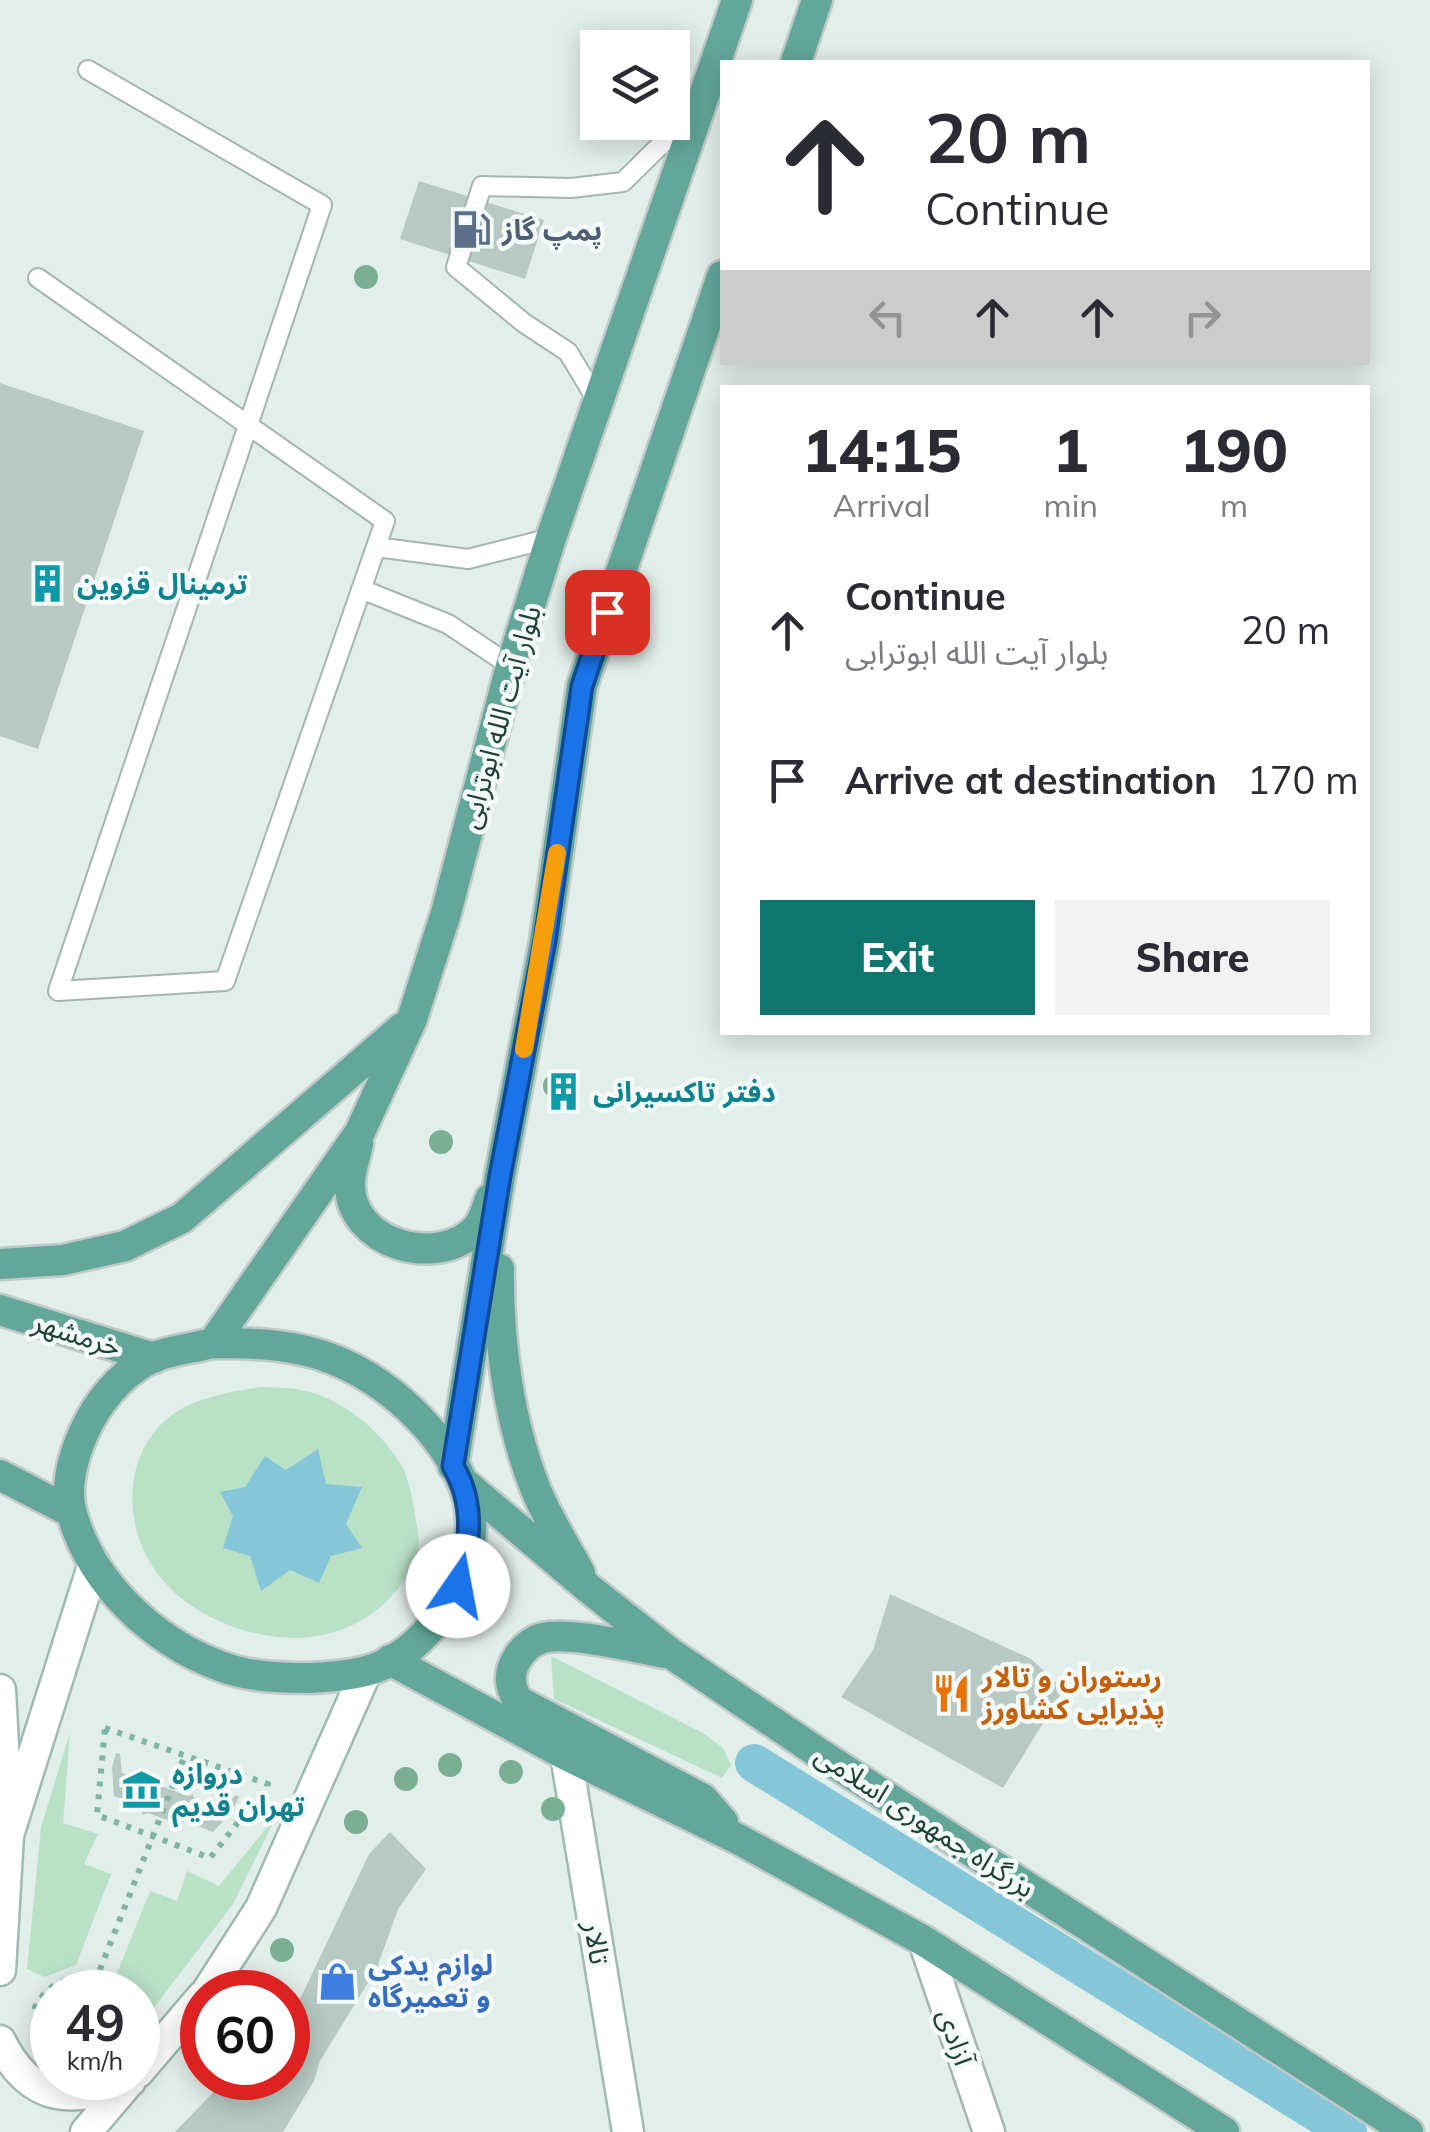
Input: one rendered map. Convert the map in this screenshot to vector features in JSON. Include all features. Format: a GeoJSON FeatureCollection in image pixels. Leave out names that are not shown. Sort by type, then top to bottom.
{"type":"FeatureCollection","features":[{"type":"Feature","properties":{"kind":"main road","name":"بلوار آیت الله ابوترابی"},"geometry":{"type":"LineString","coordinates":[[213,1343],[360,1132],[412,1019],[446,913],[511,666],[551,538],[737,0]]}},
{"type":"Feature","properties":{"kind":"main road"},"geometry":{"type":"LineString","coordinates":[[797,60],[818,0]]}},
{"type":"Feature","properties":{"kind":"main road"},"geometry":{"type":"LineString","coordinates":[[458,1474],[500,1176],[545,941],[582,686],[720,282]]}},
{"type":"Feature","properties":{"kind":"main road"},"geometry":{"type":"LineString","coordinates":[[0,1264],[63,1260],[125,1246],[182,1218],[412,1019]]}},
{"type":"Feature","properties":{"kind":"main road"},"geometry":{"type":"LineString","coordinates":[[360,1132],[350,1186],[354,1203],[376,1232],[410,1248],[447,1246],[478,1226],[500,1176]]}},
{"type":"Feature","properties":{"kind":"main road"},"geometry":{"type":"LineString","coordinates":[[500,1176],[498,1301],[512,1408],[536,1491],[587,1587]]}},
{"type":"Feature","properties":{"kind":"main road","name":"خرمشهر"},"geometry":{"type":"LineString","coordinates":[[0,1310],[154,1358]]}},
{"type":"Feature","properties":{"kind":"main road"},"geometry":{"type":"LineString","coordinates":[[213,1343],[274,1344],[333,1359],[386,1388],[430,1430],[458,1474],[470,1516],[468,1552],[458,1586],[440,1618],[416,1643],[378,1667],[276,1678],[222,1667],[171,1643],[128,1608],[94,1563],[71,1512],[71,1474],[80,1438],[98,1406],[123,1378],[154,1358],[213,1343]]}},
{"type":"Feature","properties":{"kind":"main road","name":"بزرگراه جمهوری اسلامی"},"geometry":{"type":"LineString","coordinates":[[458,1474],[587,1587],[674,1655],[817,1752],[1408,2132]]}},
{"type":"Feature","properties":{"kind":"main road"},"geometry":{"type":"LineString","coordinates":[[0,1475],[71,1512]]}},
{"type":"Feature","properties":{"kind":"main road"},"geometry":{"type":"LineString","coordinates":[[8,1835],[94,1563]]}},
{"type":"Feature","properties":{"kind":"main road"},"geometry":{"type":"LineString","coordinates":[[674,1655],[598,1642],[543,1638],[523,1649],[511,1667],[510,1688],[518,1701],[703,1799],[738,1839]]}},
{"type":"Feature","properties":{"kind":"main road"},"geometry":{"type":"LineString","coordinates":[[378,1667],[738,1839],[924,1942],[1224,2132]]}},
{"type":"Feature","properties":{"kind":"main road"},"geometry":{"type":"LineString","coordinates":[[220,1970],[261,1908],[378,1667]]}},
{"type":"Feature","properties":{"kind":"main road"},"geometry":{"type":"LineString","coordinates":[[0,1690],[8,1835],[0,1970]]}},
{"type":"Feature","properties":{"kind":"main road","name":"تالار"},"geometry":{"type":"LineString","coordinates":[[566,1755],[628,2132]]}},
{"type":"Feature","properties":{"kind":"main road","name":"آزادی"},"geometry":{"type":"LineString","coordinates":[[924,1942],[985,2130]]}},
{"type":"Feature","properties":{"kind":"main road"},"geometry":{"type":"LineString","coordinates":[[160,2046],[180,2023]]}},
{"type":"Feature","properties":{"kind":"main road"},"geometry":{"type":"LineString","coordinates":[[0,2041],[12,2066],[30,2082]]}},
{"type":"Feature","properties":{"kind":"main road"},"geometry":{"type":"LineString","coordinates":[[86,2132],[113,2100]]}},
{"type":"Feature","properties":{"kind":"lane"},"geometry":{"type":"LineString","coordinates":[[38,278],[248,425],[385,521],[226,980],[58,991],[248,425],[322,205],[88,70]]}},
{"type":"Feature","properties":{"kind":"lane"},"geometry":{"type":"LineString","coordinates":[[598,402],[568,352],[524,324],[456,267],[482,186],[571,188],[623,182],[701,105]]}},
{"type":"Feature","properties":{"kind":"lane"},"geometry":{"type":"LineString","coordinates":[[376,548],[468,558],[551,538]]}},
{"type":"Feature","properties":{"kind":"lane"},"geometry":{"type":"LineString","coordinates":[[361,589],[448,624],[511,666]]}},
{"type":"Feature","properties":{"kind":"path"},"geometry":{"type":"LineString","coordinates":[[105,1728],[185,1756],[268,1784],[210,1858],[97,1815],[105,1728]]}},
{"type":"Feature","properties":{"kind":"path"},"geometry":{"type":"LineString","coordinates":[[100,1970],[185,1756]]}},
{"type":"Feature","properties":{"kind":"green space"},"geometry":{"type":"Polygon","coordinates":[[[261,1387],[306,1391],[347,1409],[382,1440],[406,1476],[419,1538],[414,1563],[380,1608],[341,1630],[298,1638],[275,1637],[231,1626],[191,1605],[168,1587],[143,1549],[133,1511],[133,1491],[141,1453],[151,1436],[164,1421],[190,1404],[261,1387]]]}},
{"type":"Feature","properties":{"kind":"green space"},"geometry":{"type":"Polygon","coordinates":[[[551,1656],[703,1733],[723,1748],[731,1765],[722,1778],[554,1699],[551,1656]]]}},
{"type":"Feature","properties":{"kind":"green space"},"geometry":{"type":"Polygon","coordinates":[[[70,1733],[63,1823],[98,1834],[84,1864],[111,1874],[76,1965],[63,1970],[27,1969],[41,1827],[70,1733]]]}},
{"type":"Feature","properties":{"kind":"green space"},"geometry":{"type":"Polygon","coordinates":[[[277,1815],[233,1904],[160,2000],[160,1970],[118,1970],[150,1891],[177,1901],[187,1871],[219,1886],[277,1815]]]}},
{"type":"Feature","properties":{"kind":"water"},"geometry":{"type":"Polygon","coordinates":[[[318,1449],[326,1484],[362,1487],[346,1524],[362,1548],[331,1556],[319,1583],[290,1570],[261,1591],[250,1556],[223,1548],[233,1516],[220,1492],[245,1487],[265,1456],[286,1470],[318,1449]]]}},
{"type":"Feature","properties":{"kind":"building","name":"پمپ گاز"},"geometry":{"type":"Polygon","coordinates":[[[419,181],[544,220],[525,279],[400,239],[419,181]]]}},
{"type":"Feature","properties":{"kind":"building","name":"ترمینال قزوین"},"geometry":{"type":"Polygon","coordinates":[[[0,383],[144,431],[38,749],[0,736],[0,383]]]}},
{"type":"Feature","properties":{"kind":"building","name":"دفتر تاکسیرانی"},"geometry":{"type":"Polygon","coordinates":[[[558,1070],[574,1072],[568,1114],[552,1113],[558,1070]]]}},
{"type":"Feature","properties":{"kind":"building","name":"رستوران و تالار پذیرایی کشاورز"},"geometry":{"type":"Polygon","coordinates":[[[890,1594],[1031,1659],[1064,1689],[1003,1788],[841,1697],[873,1650],[890,1594]]]}},
{"type":"Feature","properties":{"kind":"building","name":"دروازه تهران قدیم"},"geometry":{"type":"Polygon","coordinates":[[[116,1753],[120,1754],[122,1773],[151,1783],[156,1781],[188,1796],[193,1794],[194,1799],[222,1808],[239,1796],[233,1810],[213,1832],[184,1821],[178,1828],[176,1823],[148,1813],[142,1815],[143,1807],[114,1796],[112,1767],[116,1753]]]}},
{"type":"Feature","properties":{"kind":"building","name":"لوازم یدکی و تعمیرگاه"},"geometry":{"type":"Polygon","coordinates":[[[390,1832],[426,1869],[398,1909],[377,1968],[320,2061],[310,2088],[310,1978],[369,1854],[390,1832]]]}},
{"type":"Feature","properties":{"kind":"building","name":"لوازم یدکی و تعمیرگاه"},"geometry":{"type":"Polygon","coordinates":[[[206,2100],[302,2100],[283,2132],[175,2132],[206,2100]]]}},
{"type":"Feature","properties":{"kind":"waterway"},"geometry":{"type":"LineString","coordinates":[[754,1763],[1348,2132]]}},
{"type":"Feature","properties":{"kind":"slow traffic"},"geometry":{"type":"LineString","coordinates":[[524,1049],[557,853]]}},
{"type":"Feature","properties":{"kind":"place","name":"پمپ گاز"},"geometry":{"type":"Point","coordinates":[472,230]}},
{"type":"Feature","properties":{"kind":"place","name":"ترمینال قزوین"},"geometry":{"type":"Point","coordinates":[47,584]}},
{"type":"Feature","properties":{"kind":"place","name":"دفتر تاکسیرانی"},"geometry":{"type":"Point","coordinates":[563,1092]}},
{"type":"Feature","properties":{"kind":"place","name":"رستوران و تالار پذیرایی کشاورز"},"geometry":{"type":"Point","coordinates":[952,1693]}},
{"type":"Feature","properties":{"kind":"place","name":"دروازه تهران قدیم"},"geometry":{"type":"Point","coordinates":[142,1790]}},
{"type":"Feature","properties":{"kind":"place","name":"لوازم یدکی و تعمیرگاه"},"geometry":{"type":"Point","coordinates":[338,1981]}},
{"type":"Feature","properties":{"kind":"route"},"geometry":{"type":"LineString","coordinates":[[458,1586],[468,1552],[470,1516],[463,1482],[453,1466],[500,1176],[545,941],[582,686],[607,612]]}}]}
